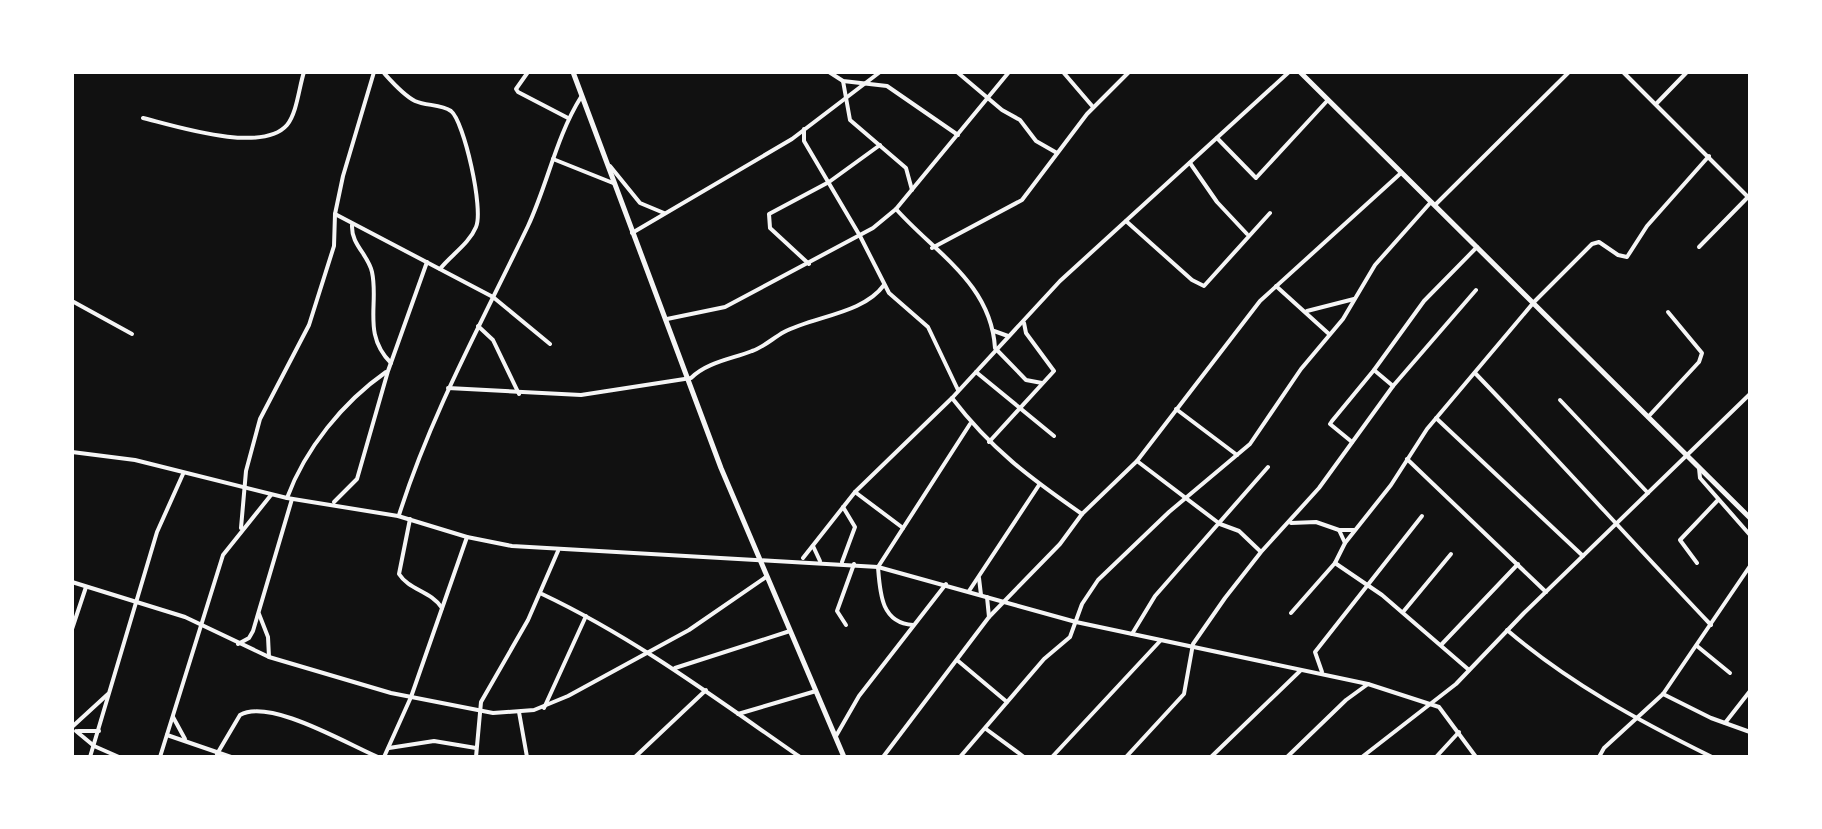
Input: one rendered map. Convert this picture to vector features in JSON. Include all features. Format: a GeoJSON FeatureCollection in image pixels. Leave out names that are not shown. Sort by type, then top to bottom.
{"type":"FeatureCollection","features":[{"type":"Feature","properties":{"kind":"street"},"geometry":{"type":"LineString","coordinates":[[143,118],[212,135],[267,137],[288,124],[304,72]]}},
{"type":"Feature","properties":{"kind":"street"},"geometry":{"type":"LineString","coordinates":[[241,528],[245,487],[260,419],[309,325],[334,246],[335,214],[353,138],[374,72]]}},
{"type":"Feature","properties":{"kind":"street"},"geometry":{"type":"LineString","coordinates":[[383,72],[413,100],[447,108],[463,128],[465,150],[477,186],[479,217],[471,235],[440,269]]}},
{"type":"Feature","properties":{"kind":"street"},"geometry":{"type":"LineString","coordinates":[[528,72],[516,89],[518,92],[568,118]]}},
{"type":"Feature","properties":{"kind":"street"},"geometry":{"type":"LineString","coordinates":[[573,72],[632,233],[691,378],[721,468],[844,757]]}},
{"type":"Feature","properties":{"kind":"street"},"geometry":{"type":"LineString","coordinates":[[829,72],[843,81],[893,89],[958,135]]}},
{"type":"Feature","properties":{"kind":"street"},"geometry":{"type":"LineString","coordinates":[[632,233],[792,139],[880,72]]}},
{"type":"Feature","properties":{"kind":"street"},"geometry":{"type":"LineString","coordinates":[[957,72],[1020,120],[1036,141],[1057,153]]}},
{"type":"Feature","properties":{"kind":"street"},"geometry":{"type":"LineString","coordinates":[[667,319],[699,315],[725,307],[860,236],[896,209],[1009,72]]}},
{"type":"Feature","properties":{"kind":"street"},"geometry":{"type":"LineString","coordinates":[[1063,72],[1093,107]]}},
{"type":"Feature","properties":{"kind":"street"},"geometry":{"type":"LineString","coordinates":[[932,248],[1022,200],[1093,107],[1129,72]]}},
{"type":"Feature","properties":{"kind":"street"},"geometry":{"type":"LineString","coordinates":[[801,560],[855,492],[952,398],[1060,281],[1289,72]]}},
{"type":"Feature","properties":{"kind":"street"},"geometry":{"type":"LineString","coordinates":[[1300,72],[1750,518]]}},
{"type":"Feature","properties":{"kind":"street"},"geometry":{"type":"LineString","coordinates":[[960,757],[1044,659],[1064,644],[1098,580],[1260,431],[1375,265],[1569,72]]}},
{"type":"Feature","properties":{"kind":"street"},"geometry":{"type":"LineString","coordinates":[[1623,72],[1749,197],[1699,247]]}},
{"type":"Feature","properties":{"kind":"street"},"geometry":{"type":"LineString","coordinates":[[1656,104],[1687,72]]}},
{"type":"Feature","properties":{"kind":"street"},"geometry":{"type":"LineString","coordinates":[[843,81],[850,120],[906,168],[912,190]]}},
{"type":"Feature","properties":{"kind":"street"},"geometry":{"type":"LineString","coordinates":[[398,516],[421,448],[533,213],[568,118],[581,97]]}},
{"type":"Feature","properties":{"kind":"street"},"geometry":{"type":"LineString","coordinates":[[1217,138],[1256,178],[1327,101]]}},
{"type":"Feature","properties":{"kind":"street"},"geometry":{"type":"LineString","coordinates":[[804,129],[807,147],[860,236],[884,285],[928,327],[958,390]]}},
{"type":"Feature","properties":{"kind":"street"},"geometry":{"type":"LineString","coordinates":[[792,139],[807,147]]}},
{"type":"Feature","properties":{"kind":"street"},"geometry":{"type":"LineString","coordinates":[[809,264],[770,228],[769,214],[829,182],[880,145]]}},
{"type":"Feature","properties":{"kind":"street"},"geometry":{"type":"LineString","coordinates":[[1291,613],[1335,563],[1354,530],[1391,485],[1436,418],[1534,302],[1592,244],[1599,242],[1618,255],[1627,257],[1647,226],[1709,156]]}},
{"type":"Feature","properties":{"kind":"street"},"geometry":{"type":"LineString","coordinates":[[553,159],[613,183]]}},
{"type":"Feature","properties":{"kind":"street"},"geometry":{"type":"LineString","coordinates":[[1190,163],[1217,202],[1247,234]]}},
{"type":"Feature","properties":{"kind":"street"},"geometry":{"type":"LineString","coordinates":[[609,164],[640,203],[664,213]]}},
{"type":"Feature","properties":{"kind":"street"},"geometry":{"type":"LineString","coordinates":[[883,757],[989,617],[1082,514],[1137,461],[1243,320],[1276,286],[1401,173]]}},
{"type":"Feature","properties":{"kind":"street"},"geometry":{"type":"LineString","coordinates":[[896,209],[932,248],[964,272],[994,331],[995,348],[1026,380],[1042,383]]}},
{"type":"Feature","properties":{"kind":"street"},"geometry":{"type":"LineString","coordinates":[[1126,221],[1200,286],[1206,284],[1247,234],[1270,213]]}},
{"type":"Feature","properties":{"kind":"street"},"geometry":{"type":"LineString","coordinates":[[335,214],[493,297],[550,344]]}},
{"type":"Feature","properties":{"kind":"street"},"geometry":{"type":"LineString","coordinates":[[352,225],[355,244],[372,272],[371,303],[378,347],[391,363]]}},
{"type":"Feature","properties":{"kind":"street"},"geometry":{"type":"LineString","coordinates":[[1352,442],[1330,424],[1424,301],[1477,247]]}},
{"type":"Feature","properties":{"kind":"street"},"geometry":{"type":"LineString","coordinates":[[332,503],[357,479],[388,371],[427,262]]}},
{"type":"Feature","properties":{"kind":"street"},"geometry":{"type":"LineString","coordinates":[[878,293],[884,285]]}},
{"type":"Feature","properties":{"kind":"street"},"geometry":{"type":"LineString","coordinates":[[1276,286],[1329,334]]}},
{"type":"Feature","properties":{"kind":"street"},"geometry":{"type":"LineString","coordinates":[[1126,757],[1184,694],[1193,644],[1261,552],[1290,523],[1393,386],[1476,290]]}},
{"type":"Feature","properties":{"kind":"street"},"geometry":{"type":"LineString","coordinates":[[448,388],[581,395],[691,378],[700,370],[755,351],[784,333],[878,293],[889,293]]}},
{"type":"Feature","properties":{"kind":"street"},"geometry":{"type":"LineString","coordinates":[[1307,311],[1354,299]]}},
{"type":"Feature","properties":{"kind":"street"},"geometry":{"type":"LineString","coordinates":[[72,301],[132,334]]}},
{"type":"Feature","properties":{"kind":"street"},"geometry":{"type":"LineString","coordinates":[[1648,417],[1699,362],[1702,353],[1668,312]]}},
{"type":"Feature","properties":{"kind":"street"},"geometry":{"type":"LineString","coordinates":[[989,442],[1054,371],[1026,333],[1024,322]]}},
{"type":"Feature","properties":{"kind":"street"},"geometry":{"type":"LineString","coordinates":[[478,326],[493,340],[519,394]]}},
{"type":"Feature","properties":{"kind":"street"},"geometry":{"type":"LineString","coordinates":[[994,331],[1008,336]]}},
{"type":"Feature","properties":{"kind":"street"},"geometry":{"type":"LineString","coordinates":[[1015,331],[1026,333]]}},
{"type":"Feature","properties":{"kind":"street"},"geometry":{"type":"LineString","coordinates":[[1374,370],[1393,386]]}},
{"type":"Feature","properties":{"kind":"street"},"geometry":{"type":"LineString","coordinates":[[237,644],[249,638],[259,614],[290,498],[310,451],[369,385],[388,371]]}},
{"type":"Feature","properties":{"kind":"street"},"geometry":{"type":"LineString","coordinates":[[975,371],[1018,410],[1054,436]]}},
{"type":"Feature","properties":{"kind":"street"},"geometry":{"type":"LineString","coordinates":[[1474,373],[1711,625]]}},
{"type":"Feature","properties":{"kind":"street"},"geometry":{"type":"LineString","coordinates":[[1748,397],[1750,405]]}},
{"type":"Feature","properties":{"kind":"street"},"geometry":{"type":"LineString","coordinates":[[1362,757],[1432,704],[1469,670],[1748,397]]}},
{"type":"Feature","properties":{"kind":"street"},"geometry":{"type":"LineString","coordinates":[[952,398],[975,430],[1039,485],[1082,514]]}},
{"type":"Feature","properties":{"kind":"street"},"geometry":{"type":"LineString","coordinates":[[1560,400],[1648,493]]}},
{"type":"Feature","properties":{"kind":"street"},"geometry":{"type":"LineString","coordinates":[[1176,409],[1237,455]]}},
{"type":"Feature","properties":{"kind":"street"},"geometry":{"type":"LineString","coordinates":[[1436,418],[1584,557]]}},
{"type":"Feature","properties":{"kind":"street"},"geometry":{"type":"LineString","coordinates":[[913,625],[900,624],[889,617],[880,589],[878,567],[967,434],[970,424]]}},
{"type":"Feature","properties":{"kind":"street"},"geometry":{"type":"LineString","coordinates":[[967,434],[975,430]]}},
{"type":"Feature","properties":{"kind":"street"},"geometry":{"type":"LineString","coordinates":[[72,452],[135,460],[271,495],[332,503],[410,519],[467,537],[558,551],[759,557],[878,567],[1076,622],[1193,644],[1300,671],[1322,672],[1432,704],[1444,710],[1476,757]]}},
{"type":"Feature","properties":{"kind":"street"},"geometry":{"type":"LineString","coordinates":[[1407,459],[1546,592]]}},
{"type":"Feature","properties":{"kind":"street"},"geometry":{"type":"LineString","coordinates":[[1137,461],[1220,524],[1239,531],[1261,552]]}},
{"type":"Feature","properties":{"kind":"street"},"geometry":{"type":"LineString","coordinates":[[1132,634],[1155,596],[1268,467]]}},
{"type":"Feature","properties":{"kind":"street"},"geometry":{"type":"LineString","coordinates":[[1699,468],[1700,478],[1750,535]]}},
{"type":"Feature","properties":{"kind":"street"},"geometry":{"type":"LineString","coordinates":[[90,757],[157,532],[183,474]]}},
{"type":"Feature","properties":{"kind":"street"},"geometry":{"type":"LineString","coordinates":[[969,591],[1039,485]]}},
{"type":"Feature","properties":{"kind":"street"},"geometry":{"type":"LineString","coordinates":[[855,492],[903,528]]}},
{"type":"Feature","properties":{"kind":"street"},"geometry":{"type":"LineString","coordinates":[[160,757],[223,555],[241,528],[271,495]]}},
{"type":"Feature","properties":{"kind":"street"},"geometry":{"type":"LineString","coordinates":[[1697,563],[1680,540],[1718,500]]}},
{"type":"Feature","properties":{"kind":"street"},"geometry":{"type":"LineString","coordinates":[[842,562],[855,527],[843,507]]}},
{"type":"Feature","properties":{"kind":"street"},"geometry":{"type":"LineString","coordinates":[[1322,672],[1315,652],[1366,583],[1422,516]]}},
{"type":"Feature","properties":{"kind":"street"},"geometry":{"type":"LineString","coordinates":[[410,519],[399,574],[403,581],[431,594],[442,608]]}},
{"type":"Feature","properties":{"kind":"street"},"geometry":{"type":"LineString","coordinates":[[1290,523],[1316,522],[1339,530],[1354,530]]}},
{"type":"Feature","properties":{"kind":"street"},"geometry":{"type":"LineString","coordinates":[[1339,530],[1345,543]]}},
{"type":"Feature","properties":{"kind":"street"},"geometry":{"type":"LineString","coordinates":[[384,757],[411,697],[467,537]]}},
{"type":"Feature","properties":{"kind":"street"},"geometry":{"type":"LineString","coordinates":[[813,546],[820,561]]}},
{"type":"Feature","properties":{"kind":"street"},"geometry":{"type":"LineString","coordinates":[[476,757],[478,712],[495,673],[542,594],[558,551]]}},
{"type":"Feature","properties":{"kind":"street"},"geometry":{"type":"LineString","coordinates":[[1403,612],[1451,554]]}},
{"type":"Feature","properties":{"kind":"street"},"geometry":{"type":"LineString","coordinates":[[1335,563],[1403,612],[1469,670]]}},
{"type":"Feature","properties":{"kind":"street"},"geometry":{"type":"LineString","coordinates":[[846,625],[837,611],[854,564]]}},
{"type":"Feature","properties":{"kind":"street"},"geometry":{"type":"LineString","coordinates":[[1441,645],[1518,564]]}},
{"type":"Feature","properties":{"kind":"street"},"geometry":{"type":"LineString","coordinates":[[1599,757],[1604,748],[1663,694],[1750,566]]}},
{"type":"Feature","properties":{"kind":"street"},"geometry":{"type":"LineString","coordinates":[[72,582],[138,600],[269,657],[411,697],[478,712],[519,712],[544,708],[651,653],[735,601],[767,576]]}},
{"type":"Feature","properties":{"kind":"street"},"geometry":{"type":"LineString","coordinates":[[979,578],[989,617]]}},
{"type":"Feature","properties":{"kind":"street"},"geometry":{"type":"LineString","coordinates":[[836,736],[850,709],[946,584]]}},
{"type":"Feature","properties":{"kind":"street"},"geometry":{"type":"LineString","coordinates":[[72,629],[86,587]]}},
{"type":"Feature","properties":{"kind":"street"},"geometry":{"type":"LineString","coordinates":[[542,594],[675,668],[800,757]]}},
{"type":"Feature","properties":{"kind":"street"},"geometry":{"type":"LineString","coordinates":[[1079,611],[1089,624]]}},
{"type":"Feature","properties":{"kind":"street"},"geometry":{"type":"LineString","coordinates":[[259,614],[268,637],[269,657]]}},
{"type":"Feature","properties":{"kind":"street"},"geometry":{"type":"LineString","coordinates":[[544,708],[586,616]]}},
{"type":"Feature","properties":{"kind":"street"},"geometry":{"type":"LineString","coordinates":[[1507,630],[1540,658],[1636,719],[1712,757]]}},
{"type":"Feature","properties":{"kind":"street"},"geometry":{"type":"LineString","coordinates":[[675,668],[790,631]]}},
{"type":"Feature","properties":{"kind":"street"},"geometry":{"type":"LineString","coordinates":[[1052,757],[1161,640]]}},
{"type":"Feature","properties":{"kind":"street"},"geometry":{"type":"LineString","coordinates":[[1697,646],[1730,673]]}},
{"type":"Feature","properties":{"kind":"street"},"geometry":{"type":"LineString","coordinates":[[957,660],[1008,703]]}},
{"type":"Feature","properties":{"kind":"street"},"geometry":{"type":"LineString","coordinates":[[1211,757],[1300,671]]}},
{"type":"Feature","properties":{"kind":"street"},"geometry":{"type":"LineString","coordinates":[[1287,757],[1346,700],[1368,684]]}},
{"type":"Feature","properties":{"kind":"street"},"geometry":{"type":"LineString","coordinates":[[635,757],[706,690]]}},
{"type":"Feature","properties":{"kind":"street"},"geometry":{"type":"LineString","coordinates":[[738,714],[816,691]]}},
{"type":"Feature","properties":{"kind":"street"},"geometry":{"type":"LineString","coordinates":[[1725,723],[1750,691]]}},
{"type":"Feature","properties":{"kind":"street"},"geometry":{"type":"LineString","coordinates":[[73,729],[110,692]]}},
{"type":"Feature","properties":{"kind":"street"},"geometry":{"type":"LineString","coordinates":[[1663,694],[1750,732]]}},
{"type":"Feature","properties":{"kind":"street"},"geometry":{"type":"LineString","coordinates":[[217,754],[240,715],[256,709],[276,713],[378,757]]}},
{"type":"Feature","properties":{"kind":"street"},"geometry":{"type":"LineString","coordinates":[[519,712],[527,757]]}},
{"type":"Feature","properties":{"kind":"street"},"geometry":{"type":"LineString","coordinates":[[173,717],[186,740]]}},
{"type":"Feature","properties":{"kind":"street"},"geometry":{"type":"LineString","coordinates":[[73,729],[99,731]]}},
{"type":"Feature","properties":{"kind":"street"},"geometry":{"type":"LineString","coordinates":[[73,729],[94,746],[119,757]]}},
{"type":"Feature","properties":{"kind":"street"},"geometry":{"type":"LineString","coordinates":[[986,729],[1024,757]]}},
{"type":"Feature","properties":{"kind":"street"},"geometry":{"type":"LineString","coordinates":[[1436,757],[1459,732]]}},
{"type":"Feature","properties":{"kind":"street"},"geometry":{"type":"LineString","coordinates":[[167,735],[231,757]]}},
{"type":"Feature","properties":{"kind":"street"},"geometry":{"type":"LineString","coordinates":[[389,748],[434,741],[476,748]]}}]}
